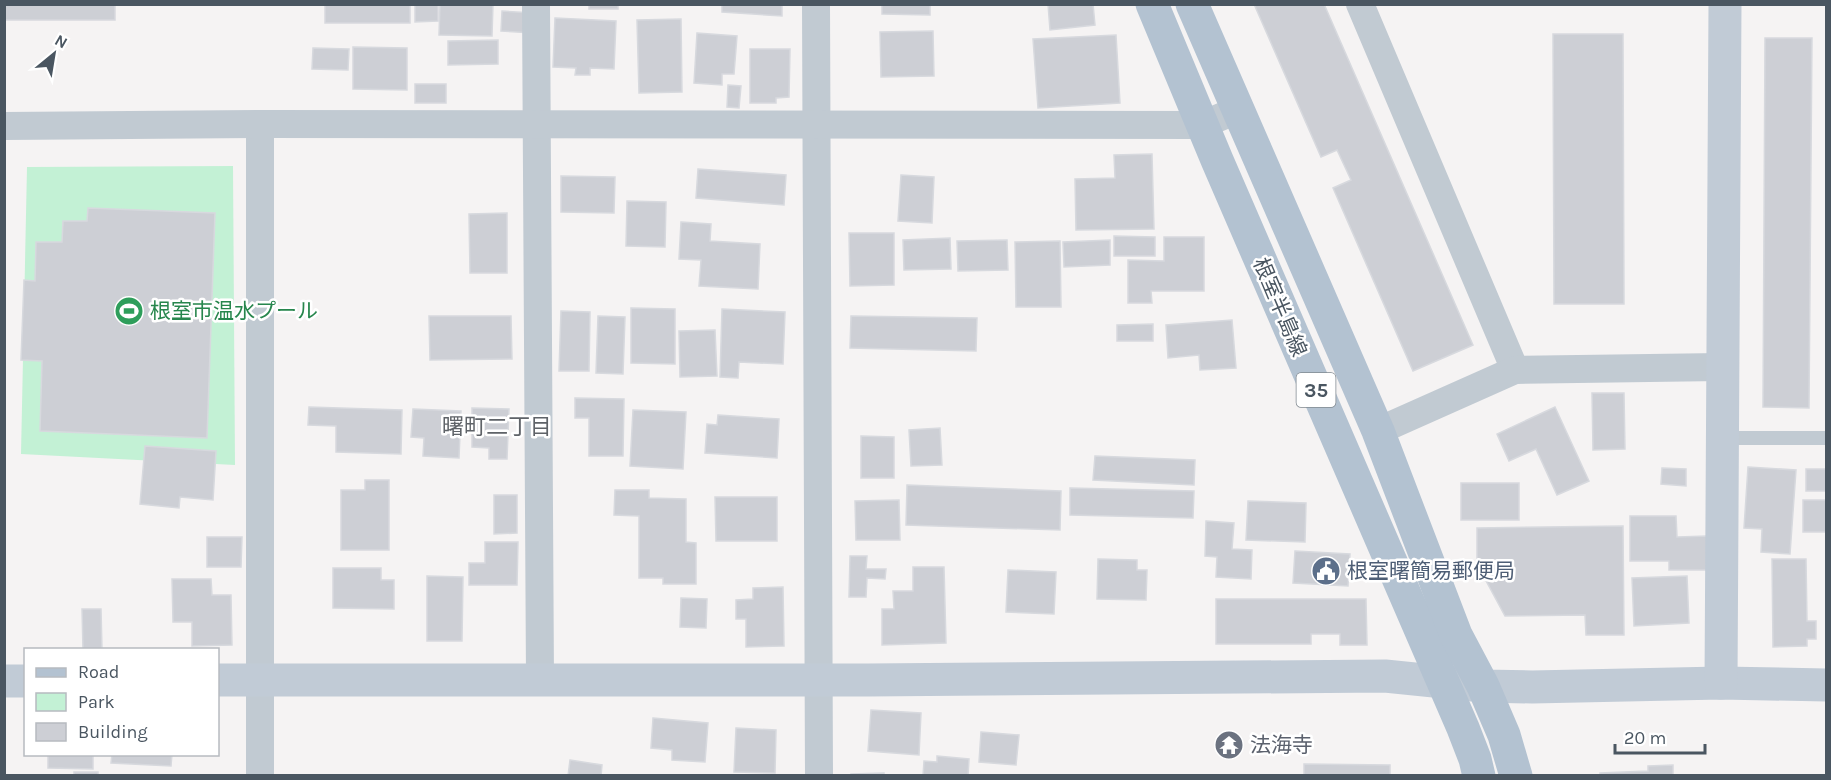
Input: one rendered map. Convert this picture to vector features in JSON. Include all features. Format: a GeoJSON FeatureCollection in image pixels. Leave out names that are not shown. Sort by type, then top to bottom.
{"type":"FeatureCollection","features":[{"type":"Feature","properties":{"kind":"main road","name":"根室半島線"},"geometry":{"type":"LineString","coordinates":[[1152,4],[1442,681],[1475,759],[1479,776]]}},
{"type":"Feature","properties":{"kind":"main road","name":"根室半島線"},"geometry":{"type":"LineString","coordinates":[[1192,4],[1378,430],[1456,635],[1483,686],[1504,735],[1516,776]]}},
{"type":"Feature","properties":{"kind":"street"},"geometry":{"type":"LineString","coordinates":[[536,4],[540,679]]}},
{"type":"Feature","properties":{"kind":"street"},"geometry":{"type":"LineString","coordinates":[[816,4],[819,776]]}},
{"type":"Feature","properties":{"kind":"street"},"geometry":{"type":"LineString","coordinates":[[1360,4],[1515,370]]}},
{"type":"Feature","properties":{"kind":"street"},"geometry":{"type":"LineString","coordinates":[[1721,684],[1721,367],[1725,4]]}},
{"type":"Feature","properties":{"kind":"street"},"geometry":{"type":"LineString","coordinates":[[4,126],[1202,125],[1237,110]]}},
{"type":"Feature","properties":{"kind":"street"},"geometry":{"type":"LineString","coordinates":[[260,124],[260,776]]}},
{"type":"Feature","properties":{"kind":"street"},"geometry":{"type":"LineString","coordinates":[[1378,430],[1515,370],[1721,367]]}},
{"type":"Feature","properties":{"kind":"street"},"geometry":{"type":"LineString","coordinates":[[219,680],[819,680],[1385,676],[1483,686],[1532,687],[1827,685]]}},
{"type":"Feature","properties":{"kind":"street"},"geometry":{"type":"LineString","coordinates":[[4,681],[24,681]]}},
{"type":"Feature","properties":{"kind":"lane"},"geometry":{"type":"LineString","coordinates":[[1722,438],[1827,438]]}},
{"type":"Feature","properties":{"kind":"green space","name":"根室市温水プール"},"geometry":{"type":"Polygon","coordinates":[[[233,166],[235,465],[21,454],[27,167],[233,166]]]}},
{"type":"Feature","properties":{"kind":"building"},"geometry":{"type":"Polygon","coordinates":[[[4,4],[115,4],[115,20],[4,20],[4,4]]]}},
{"type":"Feature","properties":{"kind":"building"},"geometry":{"type":"Polygon","coordinates":[[[325,4],[410,4],[410,23],[325,23],[325,4]]]}},
{"type":"Feature","properties":{"kind":"building"},"geometry":{"type":"Polygon","coordinates":[[[415,4],[438,4],[438,21],[415,22],[415,4]]]}},
{"type":"Feature","properties":{"kind":"building"},"geometry":{"type":"Polygon","coordinates":[[[440,4],[493,4],[492,36],[439,35],[440,4]]]}},
{"type":"Feature","properties":{"kind":"building"},"geometry":{"type":"Polygon","coordinates":[[[589,4],[618,4],[618,9],[589,9],[589,4]]]}},
{"type":"Feature","properties":{"kind":"building"},"geometry":{"type":"Polygon","coordinates":[[[722,4],[782,4],[782,16],[722,12],[722,4]]]}},
{"type":"Feature","properties":{"kind":"building"},"geometry":{"type":"Polygon","coordinates":[[[882,4],[930,4],[930,15],[882,14],[882,4]]]}},
{"type":"Feature","properties":{"kind":"building"},"geometry":{"type":"Polygon","coordinates":[[[1048,4],[1093,4],[1095,25],[1050,30],[1048,4]]]}},
{"type":"Feature","properties":{"kind":"building"},"geometry":{"type":"Polygon","coordinates":[[[1254,4],[1324,4],[1473,345],[1413,371],[1333,188],[1351,180],[1337,150],[1321,157],[1254,4]]]}},
{"type":"Feature","properties":{"kind":"building"},"geometry":{"type":"Polygon","coordinates":[[[502,11],[533,13],[533,33],[501,31],[502,11]]]}},
{"type":"Feature","properties":{"kind":"building"},"geometry":{"type":"Polygon","coordinates":[[[555,18],[616,21],[614,69],[590,68],[590,75],[575,75],[576,68],[553,67],[555,18]]]}},
{"type":"Feature","properties":{"kind":"building"},"geometry":{"type":"Polygon","coordinates":[[[681,19],[682,92],[639,93],[637,20],[681,19]]]}},
{"type":"Feature","properties":{"kind":"building"},"geometry":{"type":"Polygon","coordinates":[[[933,31],[934,76],[881,77],[880,32],[933,31]]]}},
{"type":"Feature","properties":{"kind":"building"},"geometry":{"type":"Polygon","coordinates":[[[697,33],[737,36],[734,74],[722,74],[722,85],[694,83],[697,33]]]}},
{"type":"Feature","properties":{"kind":"building"},"geometry":{"type":"Polygon","coordinates":[[[1553,34],[1623,34],[1624,304],[1554,304],[1553,34]]]}},
{"type":"Feature","properties":{"kind":"building"},"geometry":{"type":"Polygon","coordinates":[[[1116,35],[1120,103],[1038,108],[1033,39],[1116,35]]]}},
{"type":"Feature","properties":{"kind":"building"},"geometry":{"type":"Polygon","coordinates":[[[1765,38],[1812,38],[1809,408],[1763,407],[1765,38]]]}},
{"type":"Feature","properties":{"kind":"building"},"geometry":{"type":"Polygon","coordinates":[[[498,40],[498,64],[448,65],[448,41],[498,40]]]}},
{"type":"Feature","properties":{"kind":"building"},"geometry":{"type":"Polygon","coordinates":[[[353,47],[407,48],[407,90],[353,89],[353,47]]]}},
{"type":"Feature","properties":{"kind":"building"},"geometry":{"type":"Polygon","coordinates":[[[313,48],[349,49],[348,70],[312,69],[313,48]]]}},
{"type":"Feature","properties":{"kind":"building"},"geometry":{"type":"Polygon","coordinates":[[[750,49],[790,49],[789,97],[776,98],[776,103],[750,103],[750,49]]]}},
{"type":"Feature","properties":{"kind":"building"},"geometry":{"type":"Polygon","coordinates":[[[415,84],[446,84],[446,103],[415,103],[415,84]]]}},
{"type":"Feature","properties":{"kind":"building"},"geometry":{"type":"Polygon","coordinates":[[[728,85],[741,86],[739,108],[727,107],[728,85]]]}},
{"type":"Feature","properties":{"kind":"building"},"geometry":{"type":"Polygon","coordinates":[[[1152,154],[1154,229],[1076,230],[1075,179],[1115,178],[1114,155],[1152,154]]]}},
{"type":"Feature","properties":{"kind":"building"},"geometry":{"type":"Polygon","coordinates":[[[698,169],[786,175],[784,205],[696,198],[698,169]]]}},
{"type":"Feature","properties":{"kind":"building"},"geometry":{"type":"Polygon","coordinates":[[[901,175],[934,177],[932,223],[898,221],[901,175]]]}},
{"type":"Feature","properties":{"kind":"building"},"geometry":{"type":"Polygon","coordinates":[[[561,176],[615,177],[614,213],[561,212],[561,176]]]}},
{"type":"Feature","properties":{"kind":"building"},"geometry":{"type":"Polygon","coordinates":[[[627,201],[666,202],[665,247],[626,246],[627,201]]]}},
{"type":"Feature","properties":{"kind":"building","name":"根室市温水プール"},"geometry":{"type":"Polygon","coordinates":[[[88,208],[215,213],[207,438],[40,431],[42,361],[21,360],[24,280],[35,281],[36,242],[62,242],[63,221],[87,221],[88,208]]]}},
{"type":"Feature","properties":{"kind":"building"},"geometry":{"type":"Polygon","coordinates":[[[507,213],[507,273],[470,273],[469,214],[507,213]]]}},
{"type":"Feature","properties":{"kind":"building"},"geometry":{"type":"Polygon","coordinates":[[[681,222],[711,224],[710,241],[760,244],[758,289],[699,286],[701,260],[679,259],[681,222]]]}},
{"type":"Feature","properties":{"kind":"building"},"geometry":{"type":"Polygon","coordinates":[[[849,233],[894,233],[894,285],[850,286],[849,233]]]}},
{"type":"Feature","properties":{"kind":"building"},"geometry":{"type":"Polygon","coordinates":[[[1114,236],[1155,237],[1155,256],[1114,256],[1114,236]]]}},
{"type":"Feature","properties":{"kind":"building"},"geometry":{"type":"Polygon","coordinates":[[[1164,237],[1204,237],[1204,291],[1151,291],[1152,303],[1128,303],[1128,260],[1164,261],[1164,237]]]}},
{"type":"Feature","properties":{"kind":"building"},"geometry":{"type":"Polygon","coordinates":[[[950,238],[951,269],[904,270],[903,240],[950,238]]]}},
{"type":"Feature","properties":{"kind":"building"},"geometry":{"type":"Polygon","coordinates":[[[1007,240],[1008,270],[958,271],[957,241],[1007,240]]]}},
{"type":"Feature","properties":{"kind":"building"},"geometry":{"type":"Polygon","coordinates":[[[1110,240],[1110,265],[1064,267],[1063,242],[1110,240]]]}},
{"type":"Feature","properties":{"kind":"building"},"geometry":{"type":"Polygon","coordinates":[[[1060,241],[1061,307],[1016,307],[1015,242],[1060,241]]]}},
{"type":"Feature","properties":{"kind":"building"},"geometry":{"type":"Polygon","coordinates":[[[631,308],[675,309],[675,364],[631,363],[631,308]]]}},
{"type":"Feature","properties":{"kind":"building"},"geometry":{"type":"Polygon","coordinates":[[[722,309],[785,312],[783,364],[739,362],[738,378],[720,377],[722,309]]]}},
{"type":"Feature","properties":{"kind":"building"},"geometry":{"type":"Polygon","coordinates":[[[561,311],[590,312],[589,371],[559,371],[561,311]]]}},
{"type":"Feature","properties":{"kind":"building"},"geometry":{"type":"Polygon","coordinates":[[[429,316],[511,316],[512,359],[430,360],[429,316]]]}},
{"type":"Feature","properties":{"kind":"building"},"geometry":{"type":"Polygon","coordinates":[[[598,316],[625,317],[623,374],[596,373],[598,316]]]}},
{"type":"Feature","properties":{"kind":"building"},"geometry":{"type":"Polygon","coordinates":[[[851,316],[977,318],[976,351],[850,348],[851,316]]]}},
{"type":"Feature","properties":{"kind":"building"},"geometry":{"type":"Polygon","coordinates":[[[1232,320],[1236,368],[1200,370],[1199,355],[1168,358],[1166,325],[1232,320]]]}},
{"type":"Feature","properties":{"kind":"building"},"geometry":{"type":"Polygon","coordinates":[[[1153,324],[1153,341],[1117,341],[1117,325],[1153,324]]]}},
{"type":"Feature","properties":{"kind":"building"},"geometry":{"type":"Polygon","coordinates":[[[715,330],[717,376],[680,377],[679,331],[715,330]]]}},
{"type":"Feature","properties":{"kind":"building"},"geometry":{"type":"Polygon","coordinates":[[[1592,393],[1624,393],[1625,449],[1593,450],[1592,393]]]}},
{"type":"Feature","properties":{"kind":"building"},"geometry":{"type":"Polygon","coordinates":[[[575,398],[624,399],[623,456],[589,456],[589,418],[575,418],[575,398]]]}},
{"type":"Feature","properties":{"kind":"building"},"geometry":{"type":"Polygon","coordinates":[[[309,407],[402,410],[401,454],[336,452],[336,426],[308,425],[309,407]]]}},
{"type":"Feature","properties":{"kind":"building"},"geometry":{"type":"Polygon","coordinates":[[[1555,407],[1589,481],[1557,495],[1536,449],[1509,461],[1497,434],[1555,407]]]}},
{"type":"Feature","properties":{"kind":"building"},"geometry":{"type":"Polygon","coordinates":[[[472,408],[509,409],[507,459],[489,459],[489,448],[472,447],[472,408]]]}},
{"type":"Feature","properties":{"kind":"building"},"geometry":{"type":"Polygon","coordinates":[[[413,409],[461,411],[459,458],[423,456],[424,438],[411,437],[413,409]]]}},
{"type":"Feature","properties":{"kind":"building"},"geometry":{"type":"Polygon","coordinates":[[[633,410],[686,412],[683,469],[630,466],[633,410]]]}},
{"type":"Feature","properties":{"kind":"building"},"geometry":{"type":"Polygon","coordinates":[[[718,415],[779,419],[777,458],[705,453],[707,424],[717,425],[718,415]]]}},
{"type":"Feature","properties":{"kind":"building"},"geometry":{"type":"Polygon","coordinates":[[[940,428],[942,465],[911,466],[909,430],[940,428]]]}},
{"type":"Feature","properties":{"kind":"building"},"geometry":{"type":"Polygon","coordinates":[[[861,436],[894,437],[894,478],[861,478],[861,436]]]}},
{"type":"Feature","properties":{"kind":"building"},"geometry":{"type":"Polygon","coordinates":[[[145,446],[216,451],[213,500],[180,497],[179,508],[140,504],[145,446]]]}},
{"type":"Feature","properties":{"kind":"building"},"geometry":{"type":"Polygon","coordinates":[[[1095,456],[1195,460],[1194,485],[1093,480],[1095,456]]]}},
{"type":"Feature","properties":{"kind":"building"},"geometry":{"type":"Polygon","coordinates":[[[1748,467],[1796,470],[1790,554],[1761,552],[1762,529],[1744,528],[1748,467]]]}},
{"type":"Feature","properties":{"kind":"building"},"geometry":{"type":"Polygon","coordinates":[[[1662,468],[1686,469],[1686,486],[1661,484],[1662,468]]]}},
{"type":"Feature","properties":{"kind":"building"},"geometry":{"type":"Polygon","coordinates":[[[1806,469],[1826,469],[1826,491],[1806,491],[1806,469]]]}},
{"type":"Feature","properties":{"kind":"building"},"geometry":{"type":"Polygon","coordinates":[[[365,480],[389,480],[389,550],[341,550],[341,490],[365,490],[365,480]]]}},
{"type":"Feature","properties":{"kind":"building"},"geometry":{"type":"Polygon","coordinates":[[[1461,483],[1519,483],[1519,520],[1461,520],[1461,483]]]}},
{"type":"Feature","properties":{"kind":"building"},"geometry":{"type":"Polygon","coordinates":[[[907,485],[1061,491],[1060,530],[906,525],[907,485]]]}},
{"type":"Feature","properties":{"kind":"building"},"geometry":{"type":"Polygon","coordinates":[[[1070,488],[1194,491],[1193,518],[1070,515],[1070,488]]]}},
{"type":"Feature","properties":{"kind":"building"},"geometry":{"type":"Polygon","coordinates":[[[615,490],[649,490],[649,498],[686,499],[686,542],[696,543],[696,584],[663,584],[663,578],[639,578],[639,516],[614,515],[615,490]]]}},
{"type":"Feature","properties":{"kind":"building"},"geometry":{"type":"Polygon","coordinates":[[[494,495],[517,495],[517,533],[494,534],[494,495]]]}},
{"type":"Feature","properties":{"kind":"building"},"geometry":{"type":"Polygon","coordinates":[[[715,497],[777,497],[777,541],[716,541],[715,497]]]}},
{"type":"Feature","properties":{"kind":"building"},"geometry":{"type":"Polygon","coordinates":[[[899,500],[900,540],[856,540],[855,501],[899,500]]]}},
{"type":"Feature","properties":{"kind":"building"},"geometry":{"type":"Polygon","coordinates":[[[1803,500],[1826,500],[1826,532],[1803,532],[1803,500]]]}},
{"type":"Feature","properties":{"kind":"building"},"geometry":{"type":"Polygon","coordinates":[[[1248,501],[1306,503],[1305,542],[1246,540],[1248,501]]]}},
{"type":"Feature","properties":{"kind":"building"},"geometry":{"type":"Polygon","coordinates":[[[1630,516],[1676,516],[1677,537],[1707,536],[1707,570],[1669,570],[1669,561],[1630,561],[1630,516]]]}},
{"type":"Feature","properties":{"kind":"building"},"geometry":{"type":"Polygon","coordinates":[[[1206,521],[1234,523],[1232,549],[1252,550],[1251,579],[1216,577],[1217,557],[1205,556],[1206,521]]]}},
{"type":"Feature","properties":{"kind":"building"},"geometry":{"type":"Polygon","coordinates":[[[1623,526],[1624,635],[1586,635],[1585,615],[1505,616],[1477,564],[1477,528],[1623,526]]]}},
{"type":"Feature","properties":{"kind":"building"},"geometry":{"type":"Polygon","coordinates":[[[207,537],[242,537],[241,567],[207,567],[207,537]]]}},
{"type":"Feature","properties":{"kind":"building"},"geometry":{"type":"Polygon","coordinates":[[[485,542],[518,542],[517,585],[469,585],[469,563],[485,563],[485,542]]]}},
{"type":"Feature","properties":{"kind":"building"},"geometry":{"type":"Polygon","coordinates":[[[1295,551],[1350,554],[1348,586],[1293,583],[1295,551]]]}},
{"type":"Feature","properties":{"kind":"building"},"geometry":{"type":"Polygon","coordinates":[[[850,556],[867,556],[866,569],[886,569],[885,579],[867,578],[866,597],[849,597],[850,556]]]}},
{"type":"Feature","properties":{"kind":"building"},"geometry":{"type":"Polygon","coordinates":[[[1098,559],[1137,560],[1137,570],[1147,570],[1146,600],[1097,599],[1098,559]]]}},
{"type":"Feature","properties":{"kind":"building"},"geometry":{"type":"Polygon","coordinates":[[[1772,559],[1806,559],[1807,621],[1816,621],[1816,639],[1807,639],[1807,646],[1773,647],[1772,559]]]}},
{"type":"Feature","properties":{"kind":"building"},"geometry":{"type":"Polygon","coordinates":[[[913,567],[944,567],[946,643],[882,645],[882,609],[894,609],[893,591],[913,591],[913,567]]]}},
{"type":"Feature","properties":{"kind":"building"},"geometry":{"type":"Polygon","coordinates":[[[333,568],[381,568],[381,580],[394,580],[394,609],[333,608],[333,568]]]}},
{"type":"Feature","properties":{"kind":"building"},"geometry":{"type":"Polygon","coordinates":[[[1008,570],[1056,572],[1054,614],[1006,612],[1008,570]]]}},
{"type":"Feature","properties":{"kind":"building"},"geometry":{"type":"Polygon","coordinates":[[[427,576],[463,577],[462,641],[427,641],[427,576]]]}},
{"type":"Feature","properties":{"kind":"building"},"geometry":{"type":"Polygon","coordinates":[[[1687,576],[1689,623],[1634,626],[1632,578],[1687,576]]]}},
{"type":"Feature","properties":{"kind":"building"},"geometry":{"type":"Polygon","coordinates":[[[172,579],[211,579],[212,595],[231,595],[232,645],[192,646],[192,622],[173,622],[172,579]]]}},
{"type":"Feature","properties":{"kind":"building"},"geometry":{"type":"Polygon","coordinates":[[[783,587],[784,646],[746,647],[746,619],[736,619],[736,600],[753,599],[753,588],[783,587]]]}},
{"type":"Feature","properties":{"kind":"building"},"geometry":{"type":"Polygon","coordinates":[[[681,598],[707,599],[706,628],[680,627],[681,598]]]}},
{"type":"Feature","properties":{"kind":"building"},"geometry":{"type":"Polygon","coordinates":[[[1216,599],[1366,599],[1367,645],[1340,645],[1340,634],[1311,634],[1311,644],[1216,644],[1216,599]]]}},
{"type":"Feature","properties":{"kind":"building"},"geometry":{"type":"Polygon","coordinates":[[[82,609],[101,609],[102,648],[83,648],[82,609]]]}},
{"type":"Feature","properties":{"kind":"building"},"geometry":{"type":"Polygon","coordinates":[[[871,710],[921,713],[919,755],[868,751],[871,710]]]}},
{"type":"Feature","properties":{"kind":"building"},"geometry":{"type":"Polygon","coordinates":[[[653,718],[708,723],[705,762],[672,760],[672,750],[651,748],[653,718]]]}},
{"type":"Feature","properties":{"kind":"building"},"geometry":{"type":"Polygon","coordinates":[[[736,728],[776,730],[775,773],[734,772],[736,728]]]}},
{"type":"Feature","properties":{"kind":"building"},"geometry":{"type":"Polygon","coordinates":[[[981,732],[1019,735],[1016,765],[979,762],[981,732]]]}},
{"type":"Feature","properties":{"kind":"building"},"geometry":{"type":"Polygon","coordinates":[[[48,756],[93,756],[93,769],[48,768],[48,756]]]}},
{"type":"Feature","properties":{"kind":"building"},"geometry":{"type":"Polygon","coordinates":[[[112,756],[172,756],[171,766],[111,763],[112,756]]]}},
{"type":"Feature","properties":{"kind":"building"},"geometry":{"type":"Polygon","coordinates":[[[937,756],[969,759],[968,776],[923,776],[924,761],[937,762],[937,756]]]}},
{"type":"Feature","properties":{"kind":"building"},"geometry":{"type":"Polygon","coordinates":[[[570,760],[602,765],[601,776],[568,776],[570,760]]]}},
{"type":"Feature","properties":{"kind":"building"},"geometry":{"type":"Polygon","coordinates":[[[1304,764],[1390,765],[1390,776],[1304,776],[1304,764]]]}},
{"type":"Feature","properties":{"kind":"building"},"geometry":{"type":"Polygon","coordinates":[[[1673,765],[1673,776],[1600,776],[1600,773],[1648,771],[1648,766],[1673,765]]]}},
{"type":"Feature","properties":{"kind":"building"},"geometry":{"type":"Polygon","coordinates":[[[74,772],[98,772],[98,776],[74,776],[74,772]]]}},
{"type":"Feature","properties":{"kind":"building"},"geometry":{"type":"Polygon","coordinates":[[[884,773],[884,776],[851,776],[851,774],[884,773]]]}},
{"type":"Feature","properties":{"kind":"place","name":"根室市温水プール"},"geometry":{"type":"Point","coordinates":[129,311]}},
{"type":"Feature","properties":{"kind":"place","name":"根室曙簡易郵便局"},"geometry":{"type":"Point","coordinates":[1326,571]}},
{"type":"Feature","properties":{"kind":"place","name":"法海寺"},"geometry":{"type":"Point","coordinates":[1229,745]}},
{"type":"Feature","properties":{"kind":"district","name":"曙町二丁目"},"geometry":{"type":"Point","coordinates":[497,427]}}]}
